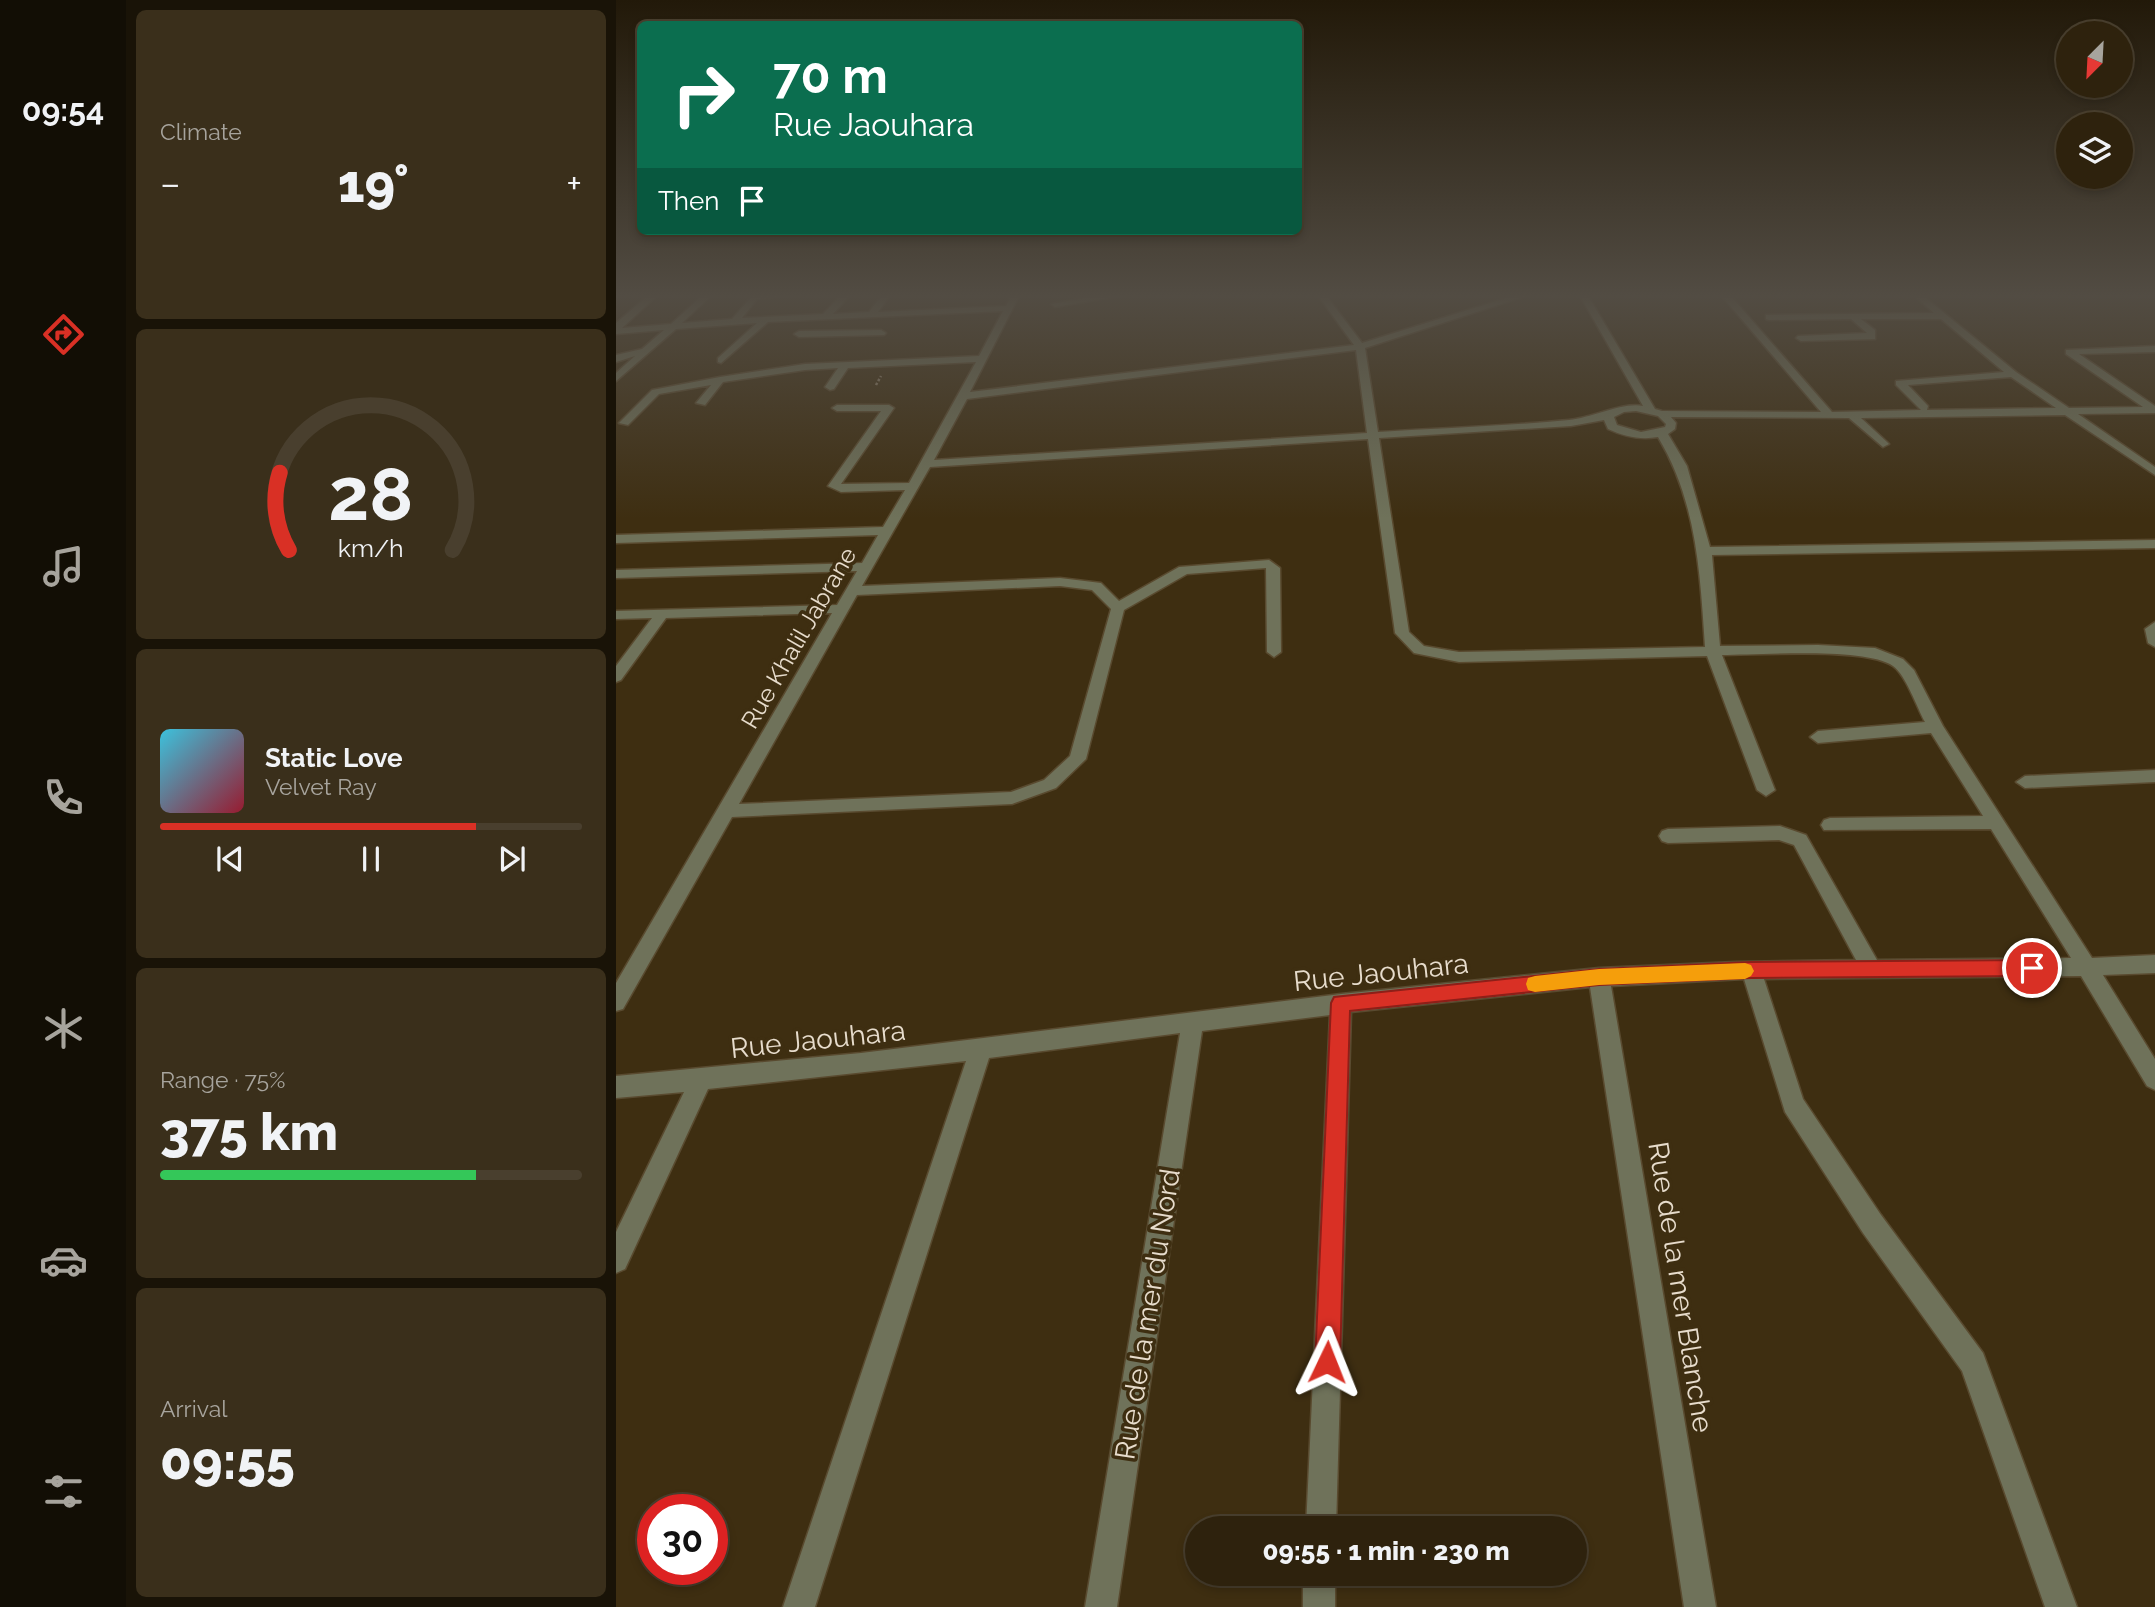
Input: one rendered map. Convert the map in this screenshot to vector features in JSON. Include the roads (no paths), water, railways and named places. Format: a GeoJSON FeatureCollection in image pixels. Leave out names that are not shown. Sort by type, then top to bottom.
{"type":"FeatureCollection","features":[{"type":"Feature","properties":{"kind":"street"},"geometry":{"type":"LineString","coordinates":[[624,423],[656,392],[788,369]]}},
{"type":"Feature","properties":{"kind":"street"},"geometry":{"type":"LineString","coordinates":[[774,386],[788,369]]}},
{"type":"Feature","properties":{"kind":"street"},"geometry":{"type":"LineString","coordinates":[[830,387],[843,369]]}},
{"type":"Feature","properties":{"kind":"street","name":"Rue Khalil Jabrane"},"geometry":{"type":"LineString","coordinates":[[616,1002],[926,464],[978,369]]}},
{"type":"Feature","properties":{"kind":"street"},"geometry":{"type":"LineString","coordinates":[[964,396],[1182,369]]}},
{"type":"Feature","properties":{"kind":"street"},"geometry":{"type":"LineString","coordinates":[[1363,369],[1402,633],[1419,650],[1459,657],[1818,650],[1888,656],[1906,670],[1935,727],[2155,1079]]}},
{"type":"Feature","properties":{"kind":"street"},"geometry":{"type":"LineString","coordinates":[[1625,369],[1650,410]]}},
{"type":"Feature","properties":{"kind":"street"},"geometry":{"type":"LineString","coordinates":[[1789,369],[1829,415]]}},
{"type":"Feature","properties":{"kind":"street"},"geometry":{"type":"LineString","coordinates":[[2007,369],[2155,472]]}},
{"type":"Feature","properties":{"kind":"street"},"geometry":{"type":"LineString","coordinates":[[2094,369],[2154,410]]}},
{"type":"Feature","properties":{"kind":"street"},"geometry":{"type":"LineString","coordinates":[[1924,408],[1900,383],[2013,374]]}},
{"type":"Feature","properties":{"kind":"street"},"geometry":{"type":"LineString","coordinates":[[701,403],[720,380]]}},
{"type":"Feature","properties":{"kind":"street"},"geometry":{"type":"LineString","coordinates":[[1610,422],[1638,393]]}},
{"type":"Feature","properties":{"kind":"street"},"geometry":{"type":"LineString","coordinates":[[837,408],[889,408],[834,486],[913,486]]}},
{"type":"Feature","properties":{"kind":"street"},"geometry":{"type":"LineString","coordinates":[[1622,409],[1699,416],[2154,410]]}},
{"type":"Feature","properties":{"kind":"street"},"geometry":{"type":"LineString","coordinates":[[1662,414],[1671,423]]}},
{"type":"Feature","properties":{"kind":"street"},"geometry":{"type":"LineString","coordinates":[[1852,415],[1883,444]]}},
{"type":"Feature","properties":{"kind":"street"},"geometry":{"type":"LineString","coordinates":[[1671,423],[1699,416]]}},
{"type":"Feature","properties":{"kind":"street"},"geometry":{"type":"LineString","coordinates":[[926,464],[1571,423],[1610,422],[1626,433],[1644,436],[1662,434],[1670,429],[1671,423]]}},
{"type":"Feature","properties":{"kind":"street"},"geometry":{"type":"LineString","coordinates":[[1662,434],[1667,447],[1681,466],[1704,551],[1713,651],[1766,790]]}},
{"type":"Feature","properties":{"kind":"street"},"geometry":{"type":"LineString","coordinates":[[1644,436],[1667,447]]}},
{"type":"Feature","properties":{"kind":"street"},"geometry":{"type":"LineString","coordinates":[[616,539],[886,531]]}},
{"type":"Feature","properties":{"kind":"street"},"geometry":{"type":"LineString","coordinates":[[1704,551],[2155,544]]}},
{"type":"Feature","properties":{"kind":"street"},"geometry":{"type":"LineString","coordinates":[[726,811],[1012,798],[1050,784],[1078,759],[1118,608],[1184,570],[1269,564],[1273,568],[1274,652]]}},
{"type":"Feature","properties":{"kind":"street"},"geometry":{"type":"LineString","coordinates":[[616,574],[865,567]]}},
{"type":"Feature","properties":{"kind":"street"},"geometry":{"type":"LineString","coordinates":[[853,591],[1060,582],[1096,586],[1118,608]]}},
{"type":"Feature","properties":{"kind":"street"},"geometry":{"type":"LineString","coordinates":[[616,615],[843,609]]}},
{"type":"Feature","properties":{"kind":"street"},"geometry":{"type":"LineString","coordinates":[[616,677],[662,614]]}},
{"type":"Feature","properties":{"kind":"street"},"geometry":{"type":"LineString","coordinates":[[2155,626],[2152,629],[2155,643]]}},
{"type":"Feature","properties":{"kind":"street"},"geometry":{"type":"LineString","coordinates":[[1818,737],[1935,727]]}},
{"type":"Feature","properties":{"kind":"street"},"geometry":{"type":"LineString","coordinates":[[2025,782],[2155,776]]}},
{"type":"Feature","properties":{"kind":"street"},"geometry":{"type":"LineString","coordinates":[[1830,825],[1996,822]]}},
{"type":"Feature","properties":{"kind":"street"},"geometry":{"type":"LineString","coordinates":[[1668,836],[1780,833],[1800,840],[1871,969]]}},
{"type":"Feature","properties":{"kind":"street","name":"Rue Jaouhara"},"geometry":{"type":"LineString","coordinates":[[616,1087],[701,1081],[981,1049],[1341,1003],[1599,977],[1751,970],[2085,968],[2155,964]]}},
{"type":"Feature","properties":{"kind":"street"},"geometry":{"type":"LineString","coordinates":[[1751,970],[1793,1104],[1872,1224],[1973,1363],[2061,1607]]}},
{"type":"Feature","properties":{"kind":"street","name":"Rue de la mer Blanche"},"geometry":{"type":"LineString","coordinates":[[1599,977],[1700,1607]]}},
{"type":"Feature","properties":{"kind":"street"},"geometry":{"type":"LineString","coordinates":[[1321,1516],[1341,1003]]}},
{"type":"Feature","properties":{"kind":"street","name":"Rue de la mer du Nord"},"geometry":{"type":"LineString","coordinates":[[1101,1607],[1193,1021]]}},
{"type":"Feature","properties":{"kind":"street"},"geometry":{"type":"LineString","coordinates":[[799,1607],[981,1049]]}},
{"type":"Feature","properties":{"kind":"street"},"geometry":{"type":"LineString","coordinates":[[616,1260],[701,1081]]}},
{"type":"Feature","properties":{"kind":"street"},"geometry":{"type":"LineString","coordinates":[[1319,1586],[1319,1607]]}}]}
